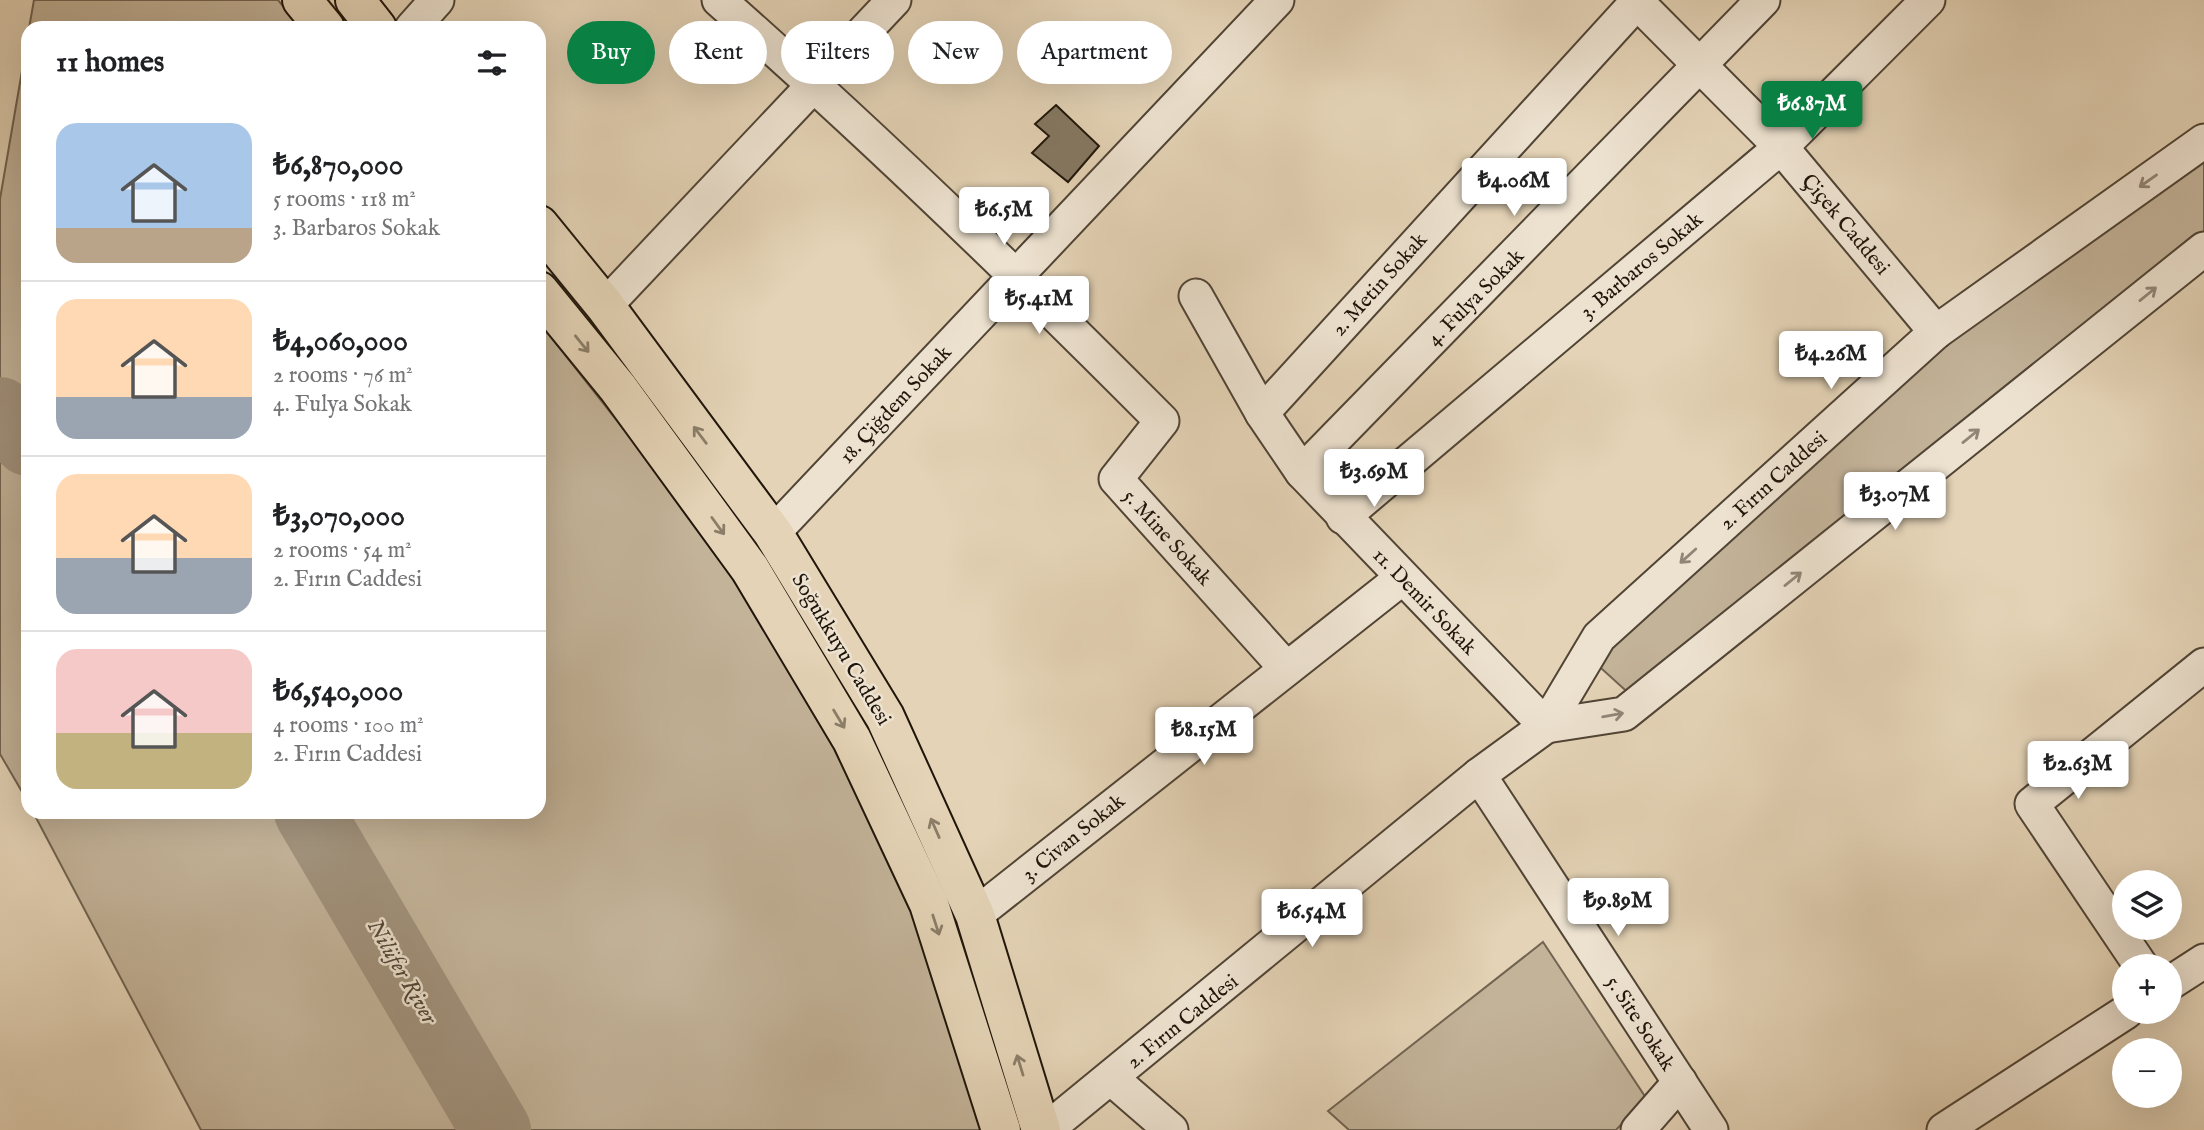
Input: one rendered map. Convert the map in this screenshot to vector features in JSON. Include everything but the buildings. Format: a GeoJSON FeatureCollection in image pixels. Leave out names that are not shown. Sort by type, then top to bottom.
{"type":"FeatureCollection","features":[{"type":"Feature","properties":{"kind":"main road"},"geometry":{"type":"LineString","coordinates":[[302,0],[319,21]]}},
{"type":"Feature","properties":{"kind":"main road"},"geometry":{"type":"LineString","coordinates":[[355,0],[372,21]]}},
{"type":"Feature","properties":{"kind":"main road","name":"Soğukkuyu Caddesi"},"geometry":{"type":"LineString","coordinates":[[546,234],[605,306],[774,533],[885,717],[975,915],[1043,1130]]}},
{"type":"Feature","properties":{"kind":"main road","name":"Soğukkuyu Caddesi"},"geometry":{"type":"LineString","coordinates":[[546,300],[618,388],[750,569],[852,740],[929,904],[1001,1130]]}},
{"type":"Feature","properties":{"kind":"street"},"geometry":{"type":"LineString","coordinates":[[418,21],[437,0]]}},
{"type":"Feature","properties":{"kind":"street","name":"5. Mine Sokak"},"geometry":{"type":"LineString","coordinates":[[719,0],[815,85],[1016,274],[1162,421],[1116,479],[1285,667]]}},
{"type":"Feature","properties":{"kind":"street"},"geometry":{"type":"LineString","coordinates":[[605,306],[894,0]]}},
{"type":"Feature","properties":{"kind":"street","name":"18. Çiğdem Sokak"},"geometry":{"type":"LineString","coordinates":[[774,533],[1277,0]]}},
{"type":"Feature","properties":{"kind":"street","name":"4. Fulya Sokak"},"geometry":{"type":"LineString","coordinates":[[1302,472],[1763,0]]}},
{"type":"Feature","properties":{"kind":"street","name":"3. Barbaros Sokak"},"geometry":{"type":"LineString","coordinates":[[1343,517],[1781,147],[1927,0]]}},
{"type":"Feature","properties":{"kind":"street","name":"Çiçek Caddesi"},"geometry":{"type":"LineString","coordinates":[[1637,1],[1781,147],[1936,332]]}},
{"type":"Feature","properties":{"kind":"street","name":"2. Metin Sokak"},"geometry":{"type":"LineString","coordinates":[[1262,412],[1637,1]]}},
{"type":"Feature","properties":{"kind":"street","name":"2. Fırın Caddesi"},"geometry":{"type":"LineString","coordinates":[[1043,1130],[1111,1078],[1479,775],[1546,726],[1599,638],[1936,332],[2204,141]]}},
{"type":"Feature","properties":{"kind":"street","name":"2. Fırın Caddesi"},"geometry":{"type":"LineString","coordinates":[[1546,726],[1625,714],[2204,249]]}},
{"type":"Feature","properties":{"kind":"street","name":"11. Demir Sokak"},"geometry":{"type":"LineString","coordinates":[[1196,296],[1262,412],[1302,472],[1546,726]]}},
{"type":"Feature","properties":{"kind":"street","name":"3. Civan Sokak"},"geometry":{"type":"LineString","coordinates":[[975,915],[1285,667],[1402,578]]}},
{"type":"Feature","properties":{"kind":"street"},"geometry":{"type":"LineString","coordinates":[[2133,954],[2032,804],[2204,665]]}},
{"type":"Feature","properties":{"kind":"street","name":"5. Site Sokak"},"geometry":{"type":"LineString","coordinates":[[1479,775],[1711,1130]]}},
{"type":"Feature","properties":{"kind":"street"},"geometry":{"type":"LineString","coordinates":[[2182,975],[2204,961]]}},
{"type":"Feature","properties":{"kind":"street"},"geometry":{"type":"LineString","coordinates":[[1944,1130],[2112,1021]]}},
{"type":"Feature","properties":{"kind":"street"},"geometry":{"type":"LineString","coordinates":[[1111,1078],[1171,1130]]}},
{"type":"Feature","properties":{"kind":"street"},"geometry":{"type":"LineString","coordinates":[[1638,1130],[1680,1082]]}},
{"type":"Feature","properties":{"kind":"shaded area"},"geometry":{"type":"Polygon","coordinates":[[[34,0],[278,0],[295,21],[30,21],[34,0]]]}},
{"type":"Feature","properties":{"kind":"shaded area"},"geometry":{"type":"Polygon","coordinates":[[[21,77],[21,790],[0,754],[0,199],[21,77]]]}},
{"type":"Feature","properties":{"kind":"shaded area"},"geometry":{"type":"Polygon","coordinates":[[[2204,147],[2204,242],[1635,699],[1591,659],[1938,338],[2204,147]]]}},
{"type":"Feature","properties":{"kind":"shaded area"},"geometry":{"type":"Polygon","coordinates":[[[546,331],[677,497],[810,693],[896,853],[986,1130],[201,1130],[37,819],[546,819],[546,331]]]}},
{"type":"Feature","properties":{"kind":"shaded area"},"geometry":{"type":"Polygon","coordinates":[[[1543,942],[1646,1098],[1616,1130],[1349,1130],[1328,1111],[1543,942]]]}},
{"type":"Feature","properties":{"kind":"waterway","name":"Nilüfer River"},"geometry":{"type":"LineString","coordinates":[[0,412],[21,434]]}},
{"type":"Feature","properties":{"kind":"waterway","name":"Nilüfer River"},"geometry":{"type":"LineString","coordinates":[[313,819],[496,1130]]}}]}
